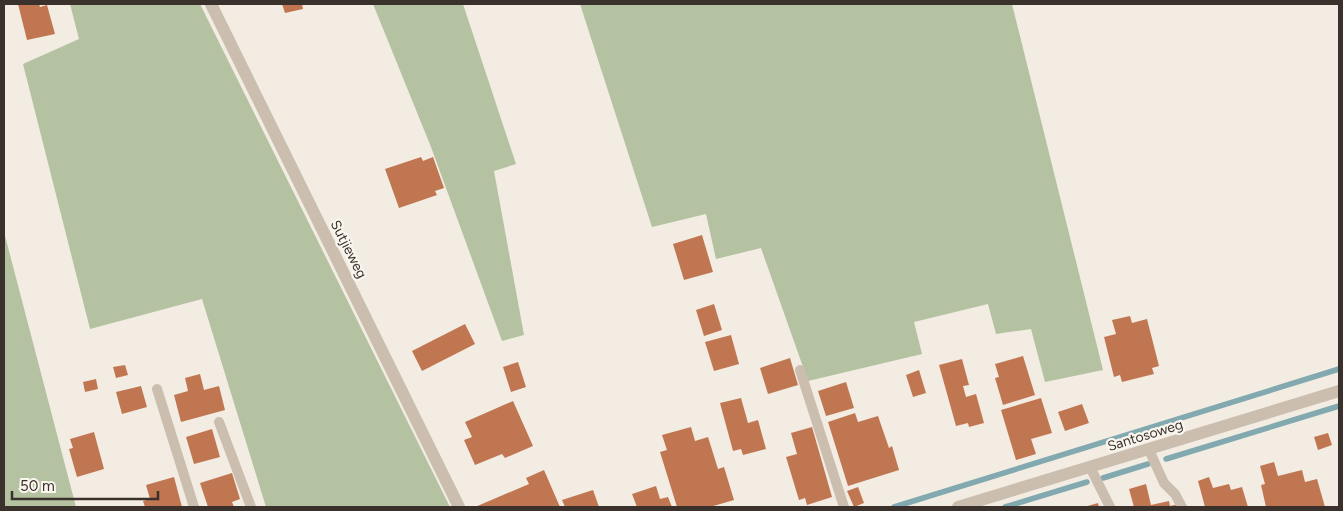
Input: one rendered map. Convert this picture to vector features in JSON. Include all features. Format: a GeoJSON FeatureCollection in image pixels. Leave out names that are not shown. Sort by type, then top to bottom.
{"type":"FeatureCollection","features":[{"type":"Feature","properties":{"kind":"street","name":"Sutjieweg"},"geometry":{"type":"LineString","coordinates":[[211,4],[460,507]]}},
{"type":"Feature","properties":{"kind":"street","name":"Santosoweg"},"geometry":{"type":"LineString","coordinates":[[958,507],[1339,391]]}},
{"type":"Feature","properties":{"kind":"lane"},"geometry":{"type":"LineString","coordinates":[[800,370],[844,507]]}},
{"type":"Feature","properties":{"kind":"lane"},"geometry":{"type":"LineString","coordinates":[[157,389],[194,507]]}},
{"type":"Feature","properties":{"kind":"lane"},"geometry":{"type":"LineString","coordinates":[[220,422],[251,507]]}},
{"type":"Feature","properties":{"kind":"lane"},"geometry":{"type":"LineString","coordinates":[[1149,450],[1164,483],[1175,494],[1182,507]]}},
{"type":"Feature","properties":{"kind":"lane"},"geometry":{"type":"LineString","coordinates":[[1090,467],[1110,507]]}},
{"type":"Feature","properties":{"kind":"green space"},"geometry":{"type":"Polygon","coordinates":[[[70,4],[200,4],[450,507],[266,507],[202,299],[90,329],[23,64],[79,39],[70,4]]]}},
{"type":"Feature","properties":{"kind":"green space"},"geometry":{"type":"Polygon","coordinates":[[[373,4],[463,4],[516,164],[494,171],[524,335],[502,341],[431,147],[373,4]]]}},
{"type":"Feature","properties":{"kind":"green space"},"geometry":{"type":"Polygon","coordinates":[[[580,4],[1012,4],[1103,370],[1045,382],[1031,329],[996,334],[988,304],[914,322],[922,354],[808,381],[761,248],[716,259],[706,214],[652,227],[580,4]]]}},
{"type":"Feature","properties":{"kind":"green space"},"geometry":{"type":"Polygon","coordinates":[[[4,232],[76,507],[4,506],[4,232]]]}},
{"type":"Feature","properties":{"kind":"building"},"geometry":{"type":"Polygon","coordinates":[[[18,4],[39,4],[40,7],[47,5],[55,34],[27,40],[18,4]]]}},
{"type":"Feature","properties":{"kind":"building"},"geometry":{"type":"Polygon","coordinates":[[[282,4],[302,4],[303,9],[285,13],[282,4]]]}},
{"type":"Feature","properties":{"kind":"building"},"geometry":{"type":"Polygon","coordinates":[[[421,157],[423,161],[433,157],[444,188],[435,191],[437,195],[399,208],[385,169],[421,157]]]}},
{"type":"Feature","properties":{"kind":"building"},"geometry":{"type":"Polygon","coordinates":[[[702,235],[713,272],[684,280],[673,244],[702,235]]]}},
{"type":"Feature","properties":{"kind":"building"},"geometry":{"type":"Polygon","coordinates":[[[714,304],[722,330],[704,336],[696,310],[714,304]]]}},
{"type":"Feature","properties":{"kind":"building"},"geometry":{"type":"Polygon","coordinates":[[[1130,316],[1132,323],[1147,319],[1159,366],[1152,368],[1154,374],[1122,382],[1120,375],[1114,377],[1104,337],[1116,334],[1112,320],[1130,316]]]}},
{"type":"Feature","properties":{"kind":"building"},"geometry":{"type":"Polygon","coordinates":[[[465,324],[475,344],[422,371],[412,351],[465,324]]]}},
{"type":"Feature","properties":{"kind":"building"},"geometry":{"type":"Polygon","coordinates":[[[731,335],[739,364],[714,371],[705,342],[731,335]]]}},
{"type":"Feature","properties":{"kind":"building"},"geometry":{"type":"Polygon","coordinates":[[[1023,356],[1035,395],[1003,405],[995,378],[999,377],[995,364],[1023,356]]]}},
{"type":"Feature","properties":{"kind":"building"},"geometry":{"type":"Polygon","coordinates":[[[790,358],[798,385],[768,394],[760,368],[790,358]]]}},
{"type":"Feature","properties":{"kind":"building"},"geometry":{"type":"Polygon","coordinates":[[[962,359],[969,385],[963,386],[966,397],[976,394],[984,423],[969,427],[968,423],[956,426],[939,365],[962,359]]]}},
{"type":"Feature","properties":{"kind":"building"},"geometry":{"type":"Polygon","coordinates":[[[518,362],[526,387],[511,392],[503,367],[518,362]]]}},
{"type":"Feature","properties":{"kind":"building"},"geometry":{"type":"Polygon","coordinates":[[[125,365],[128,375],[116,378],[113,367],[125,365]]]}},
{"type":"Feature","properties":{"kind":"building"},"geometry":{"type":"Polygon","coordinates":[[[919,370],[926,393],[913,397],[906,375],[919,370]]]}},
{"type":"Feature","properties":{"kind":"building"},"geometry":{"type":"Polygon","coordinates":[[[200,374],[204,390],[219,386],[225,410],[181,422],[174,395],[188,391],[185,378],[200,374]]]}},
{"type":"Feature","properties":{"kind":"building"},"geometry":{"type":"Polygon","coordinates":[[[96,379],[98,389],[85,392],[83,382],[96,379]]]}},
{"type":"Feature","properties":{"kind":"building"},"geometry":{"type":"Polygon","coordinates":[[[846,382],[854,408],[826,416],[818,391],[846,382]]]}},
{"type":"Feature","properties":{"kind":"building"},"geometry":{"type":"Polygon","coordinates":[[[141,386],[147,407],[122,414],[116,392],[141,386]]]}},
{"type":"Feature","properties":{"kind":"building"},"geometry":{"type":"Polygon","coordinates":[[[741,398],[748,423],[758,420],[766,449],[743,455],[741,449],[733,451],[720,403],[741,398]]]}},
{"type":"Feature","properties":{"kind":"building"},"geometry":{"type":"Polygon","coordinates":[[[1041,398],[1052,433],[1031,439],[1036,454],[1016,460],[1001,410],[1041,398]]]}},
{"type":"Feature","properties":{"kind":"building"},"geometry":{"type":"Polygon","coordinates":[[[513,401],[533,446],[505,458],[502,454],[475,465],[464,440],[472,437],[465,422],[513,401]]]}},
{"type":"Feature","properties":{"kind":"building"},"geometry":{"type":"Polygon","coordinates":[[[1082,404],[1089,423],[1065,431],[1058,412],[1082,404]]]}},
{"type":"Feature","properties":{"kind":"building"},"geometry":{"type":"Polygon","coordinates":[[[855,413],[858,422],[878,416],[889,448],[892,446],[899,470],[848,486],[828,422],[855,413]]]}},
{"type":"Feature","properties":{"kind":"building"},"geometry":{"type":"Polygon","coordinates":[[[691,427],[695,441],[708,437],[718,469],[724,467],[734,500],[710,507],[677,507],[660,452],[667,450],[662,435],[691,427]]]}},
{"type":"Feature","properties":{"kind":"building"},"geometry":{"type":"Polygon","coordinates":[[[812,427],[832,497],[807,505],[805,498],[799,500],[786,457],[797,454],[791,433],[812,427]]]}},
{"type":"Feature","properties":{"kind":"building"},"geometry":{"type":"Polygon","coordinates":[[[212,429],[220,457],[194,464],[186,437],[212,429]]]}},
{"type":"Feature","properties":{"kind":"building"},"geometry":{"type":"Polygon","coordinates":[[[94,432],[104,469],[77,477],[69,449],[73,448],[70,439],[94,432]]]}},
{"type":"Feature","properties":{"kind":"building"},"geometry":{"type":"Polygon","coordinates":[[[1328,433],[1332,445],[1318,450],[1314,437],[1328,433]]]}},
{"type":"Feature","properties":{"kind":"building"},"geometry":{"type":"Polygon","coordinates":[[[1274,462],[1278,476],[1302,470],[1305,482],[1317,479],[1325,507],[1266,507],[1261,485],[1265,484],[1260,466],[1274,462]]]}},
{"type":"Feature","properties":{"kind":"building"},"geometry":{"type":"Polygon","coordinates":[[[544,470],[560,507],[475,507],[529,484],[526,478],[544,470]]]}},
{"type":"Feature","properties":{"kind":"building"},"geometry":{"type":"Polygon","coordinates":[[[232,473],[240,499],[232,502],[234,507],[208,507],[200,483],[232,473]]]}},
{"type":"Feature","properties":{"kind":"building"},"geometry":{"type":"Polygon","coordinates":[[[174,477],[182,507],[145,507],[143,501],[150,499],[146,485],[174,477]]]}},
{"type":"Feature","properties":{"kind":"building"},"geometry":{"type":"Polygon","coordinates":[[[1209,477],[1213,488],[1229,484],[1231,490],[1242,487],[1248,507],[1205,507],[1198,481],[1209,477]]]}},
{"type":"Feature","properties":{"kind":"building"},"geometry":{"type":"Polygon","coordinates":[[[1146,484],[1151,505],[1169,501],[1170,506],[1179,504],[1180,507],[1134,507],[1129,489],[1146,484]]]}},
{"type":"Feature","properties":{"kind":"building"},"geometry":{"type":"Polygon","coordinates":[[[656,486],[660,499],[668,497],[672,507],[637,507],[632,494],[656,486]]]}},
{"type":"Feature","properties":{"kind":"building"},"geometry":{"type":"Polygon","coordinates":[[[858,487],[864,503],[854,507],[847,491],[858,487]]]}},
{"type":"Feature","properties":{"kind":"building"},"geometry":{"type":"Polygon","coordinates":[[[593,490],[599,507],[565,507],[562,500],[593,490]]]}},
{"type":"Feature","properties":{"kind":"building"},"geometry":{"type":"Polygon","coordinates":[[[1098,503],[1099,507],[1084,507],[1098,503]]]}},
{"type":"Feature","properties":{"kind":"waterway"},"geometry":{"type":"LineString","coordinates":[[894,507],[1339,369]]}},
{"type":"Feature","properties":{"kind":"waterway"},"geometry":{"type":"LineString","coordinates":[[1166,459],[1339,406]]}},
{"type":"Feature","properties":{"kind":"waterway"},"geometry":{"type":"LineString","coordinates":[[1103,478],[1148,464]]}},
{"type":"Feature","properties":{"kind":"waterway"},"geometry":{"type":"LineString","coordinates":[[1005,507],[1087,482]]}}]}
